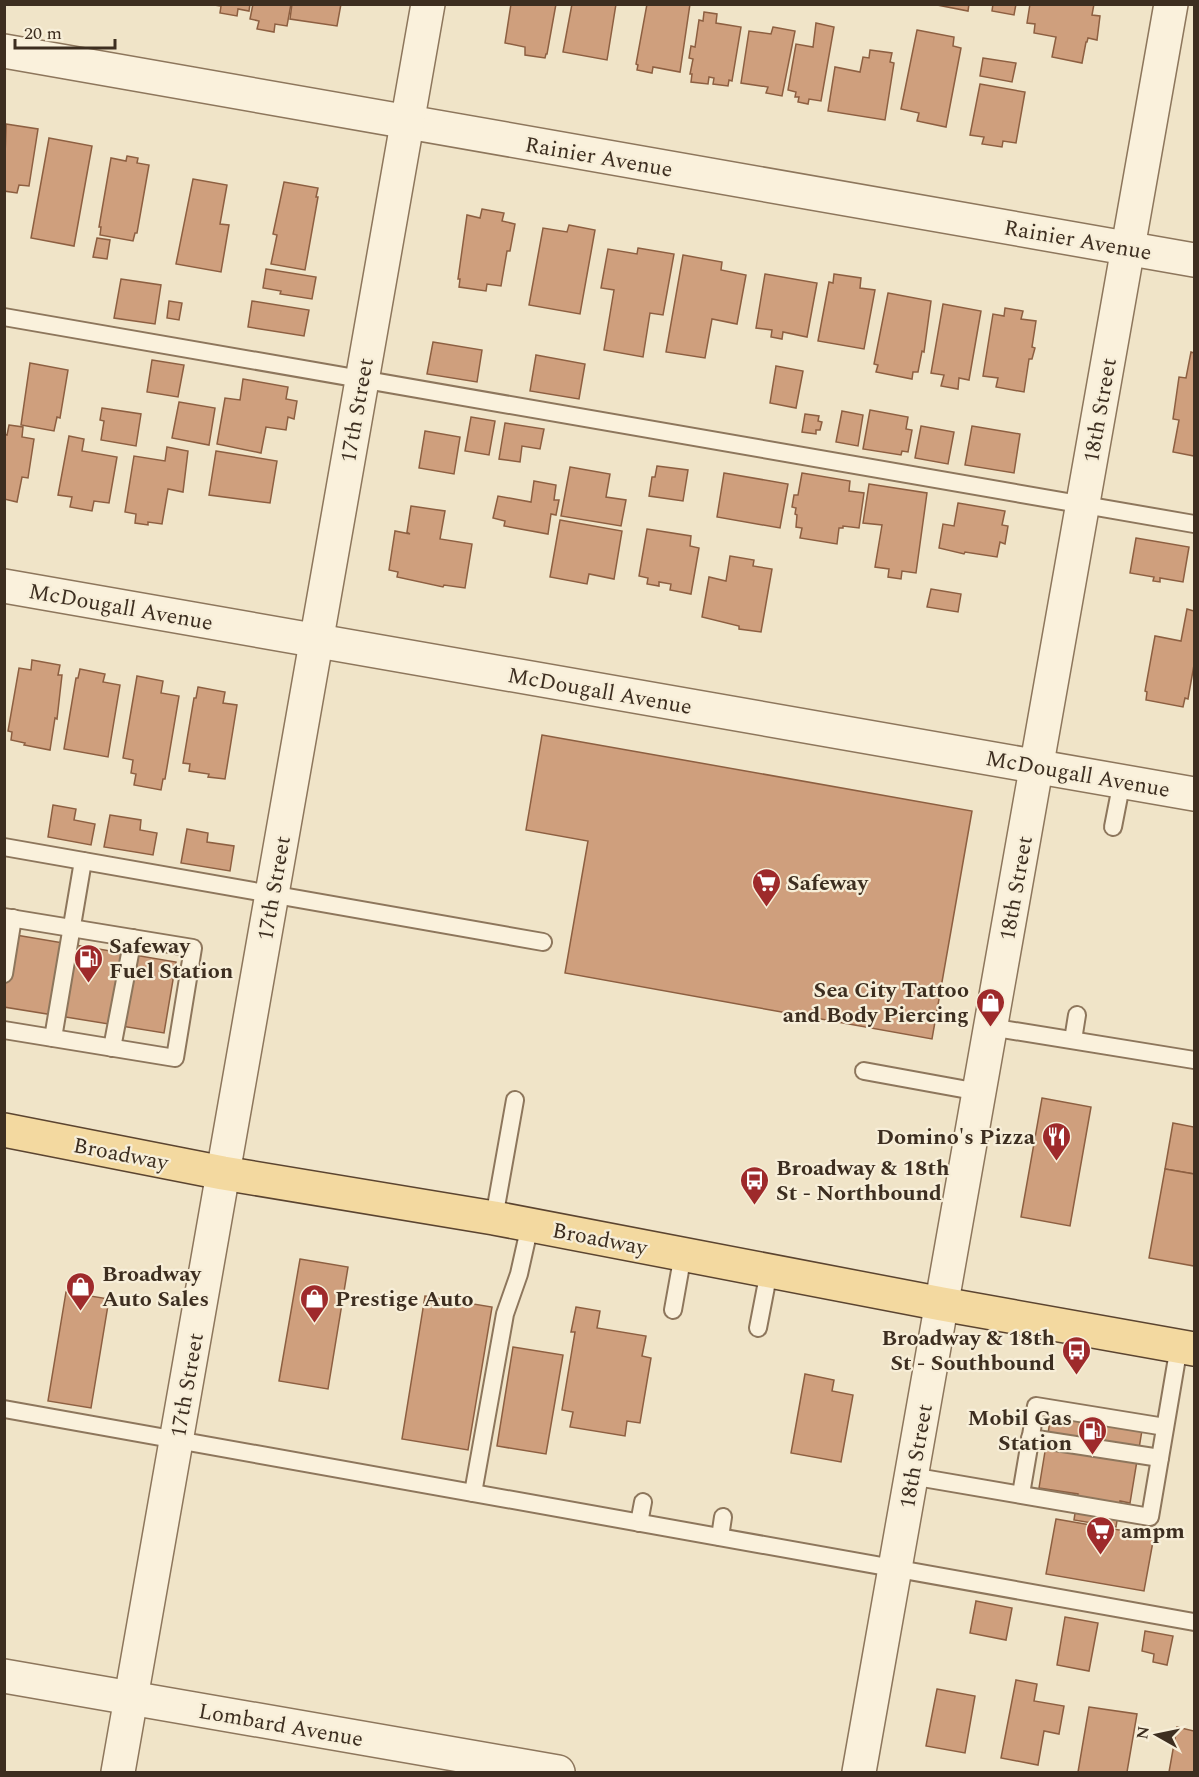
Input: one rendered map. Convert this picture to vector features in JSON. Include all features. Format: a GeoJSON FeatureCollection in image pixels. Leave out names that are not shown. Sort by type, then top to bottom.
{"type":"FeatureCollection","features":[{"type":"Feature","properties":{"kind":"main road","name":"Broadway"},"geometry":{"type":"LineString","coordinates":[[4,1130],[223,1173],[494,1218],[942,1304],[1186,1348]]}},
{"type":"Feature","properties":{"kind":"street","name":"17th Street"},"geometry":{"type":"LineString","coordinates":[[118,1773],[428,4]]}},
{"type":"Feature","properties":{"kind":"street","name":"18th Street"},"geometry":{"type":"LineString","coordinates":[[859,1773],[1171,4]]}},
{"type":"Feature","properties":{"kind":"street","name":"Rainier Avenue"},"geometry":{"type":"LineString","coordinates":[[4,51],[1194,260]]}},
{"type":"Feature","properties":{"kind":"street","name":"McDougall Avenue"},"geometry":{"type":"LineString","coordinates":[[4,586],[1194,794]]}},
{"type":"Feature","properties":{"kind":"street","name":"Lombard Avenue"},"geometry":{"type":"LineString","coordinates":[[4,1676],[558,1773]]}},
{"type":"Feature","properties":{"kind":"lane"},"geometry":{"type":"LineString","coordinates":[[4,317],[1194,524]]}},
{"type":"Feature","properties":{"kind":"lane"},"geometry":{"type":"LineString","coordinates":[[1113,827],[1122,781]]}},
{"type":"Feature","properties":{"kind":"lane"},"geometry":{"type":"LineString","coordinates":[[4,847],[543,942]]}},
{"type":"Feature","properties":{"kind":"lane"},"geometry":{"type":"LineString","coordinates":[[53,1038],[82,861]]}},
{"type":"Feature","properties":{"kind":"lane"},"geometry":{"type":"LineString","coordinates":[[4,974],[9,917],[193,948],[175,1058],[4,1030]]}},
{"type":"Feature","properties":{"kind":"lane"},"geometry":{"type":"LineString","coordinates":[[112,1048],[133,938]]}},
{"type":"Feature","properties":{"kind":"lane"},"geometry":{"type":"LineString","coordinates":[[1073,1040],[1077,1015]]}},
{"type":"Feature","properties":{"kind":"lane"},"geometry":{"type":"LineString","coordinates":[[990,1027],[1194,1060]]}},
{"type":"Feature","properties":{"kind":"lane"},"geometry":{"type":"LineString","coordinates":[[864,1071],[979,1092]]}},
{"type":"Feature","properties":{"kind":"lane"},"geometry":{"type":"LineString","coordinates":[[494,1218],[515,1100]]}},
{"type":"Feature","properties":{"kind":"lane"},"geometry":{"type":"LineString","coordinates":[[473,1493],[505,1314],[519,1274],[530,1225]]}},
{"type":"Feature","properties":{"kind":"lane"},"geometry":{"type":"LineString","coordinates":[[673,1310],[683,1254]]}},
{"type":"Feature","properties":{"kind":"lane"},"geometry":{"type":"LineString","coordinates":[[758,1328],[769,1270]]}},
{"type":"Feature","properties":{"kind":"lane"},"geometry":{"type":"LineString","coordinates":[[911,1476],[1150,1517],[1165,1427],[1186,1348]]}},
{"type":"Feature","properties":{"kind":"lane"},"geometry":{"type":"LineString","coordinates":[[1022,1494],[1036,1406],[1165,1427]]}},
{"type":"Feature","properties":{"kind":"lane"},"geometry":{"type":"LineString","coordinates":[[4,1409],[1194,1622]]}},
{"type":"Feature","properties":{"kind":"lane"},"geometry":{"type":"LineString","coordinates":[[1030,1438],[1160,1458]]}},
{"type":"Feature","properties":{"kind":"lane"},"geometry":{"type":"LineString","coordinates":[[639,1523],[643,1503]]}},
{"type":"Feature","properties":{"kind":"lane"},"geometry":{"type":"LineString","coordinates":[[720,1537],[723,1517]]}},
{"type":"Feature","properties":{"kind":"building"},"geometry":{"type":"Polygon","coordinates":[[[250,4],[249,11],[238,9],[237,16],[220,13],[221,6],[214,5],[250,4]]]}},
{"type":"Feature","properties":{"kind":"building"},"geometry":{"type":"Polygon","coordinates":[[[253,4],[291,4],[287,26],[275,24],[274,32],[257,29],[259,21],[250,19],[253,4]]]}},
{"type":"Feature","properties":{"kind":"building"},"geometry":{"type":"Polygon","coordinates":[[[292,4],[341,4],[337,26],[290,19],[292,4]]]}},
{"type":"Feature","properties":{"kind":"building"},"geometry":{"type":"Polygon","coordinates":[[[511,4],[556,4],[545,58],[525,55],[525,47],[505,43],[511,4]]]}},
{"type":"Feature","properties":{"kind":"building"},"geometry":{"type":"Polygon","coordinates":[[[572,4],[616,4],[607,60],[563,52],[572,4]]]}},
{"type":"Feature","properties":{"kind":"building"},"geometry":{"type":"Polygon","coordinates":[[[647,4],[690,4],[680,72],[653,67],[652,73],[637,70],[638,65],[636,64],[647,4]]]}},
{"type":"Feature","properties":{"kind":"building"},"geometry":{"type":"Polygon","coordinates":[[[932,4],[969,4],[968,11],[932,4]]]}},
{"type":"Feature","properties":{"kind":"building"},"geometry":{"type":"Polygon","coordinates":[[[993,4],[1016,4],[1014,15],[992,11],[993,4]]]}},
{"type":"Feature","properties":{"kind":"building"},"geometry":{"type":"Polygon","coordinates":[[[1030,4],[1094,4],[1092,15],[1100,16],[1097,40],[1088,38],[1082,63],[1052,57],[1056,37],[1034,33],[1035,24],[1027,23],[1030,4]]]}},
{"type":"Feature","properties":{"kind":"building"},"geometry":{"type":"Polygon","coordinates":[[[704,12],[717,14],[716,23],[741,27],[732,81],[729,80],[728,86],[713,84],[714,78],[709,77],[708,84],[691,82],[693,59],[689,58],[691,46],[695,47],[699,20],[703,21],[704,12]]]}},
{"type":"Feature","properties":{"kind":"building"},"geometry":{"type":"Polygon","coordinates":[[[816,23],[834,27],[821,101],[809,99],[808,104],[798,102],[799,97],[795,97],[796,92],[788,90],[796,44],[813,47],[816,23]]]}},
{"type":"Feature","properties":{"kind":"building"},"geometry":{"type":"Polygon","coordinates":[[[773,27],[795,31],[782,96],[766,93],[768,87],[741,83],[749,31],[771,34],[773,27]]]}},
{"type":"Feature","properties":{"kind":"building"},"geometry":{"type":"Polygon","coordinates":[[[917,30],[954,37],[953,46],[961,48],[946,127],[917,121],[919,113],[901,109],[917,30]]]}},
{"type":"Feature","properties":{"kind":"building"},"geometry":{"type":"Polygon","coordinates":[[[870,50],[892,53],[890,62],[894,63],[885,120],[828,111],[835,67],[860,72],[863,57],[869,58],[870,50]]]}},
{"type":"Feature","properties":{"kind":"building"},"geometry":{"type":"Polygon","coordinates":[[[983,58],[1016,63],[1012,82],[980,76],[983,58]]]}},
{"type":"Feature","properties":{"kind":"building"},"geometry":{"type":"Polygon","coordinates":[[[980,84],[1025,92],[1016,143],[1003,141],[1002,147],[982,144],[984,137],[970,135],[980,84]]]}},
{"type":"Feature","properties":{"kind":"building"},"geometry":{"type":"Polygon","coordinates":[[[6,124],[38,129],[29,186],[19,185],[17,193],[4,191],[6,124]]]}},
{"type":"Feature","properties":{"kind":"building"},"geometry":{"type":"Polygon","coordinates":[[[49,138],[92,146],[74,246],[31,238],[49,138]]]}},
{"type":"Feature","properties":{"kind":"building"},"geometry":{"type":"Polygon","coordinates":[[[127,156],[138,158],[137,163],[149,165],[137,233],[133,241],[100,235],[101,227],[99,227],[111,158],[126,161],[127,156]]]}},
{"type":"Feature","properties":{"kind":"building"},"geometry":{"type":"Polygon","coordinates":[[[193,179],[227,185],[220,224],[229,225],[221,272],[176,264],[193,179]]]}},
{"type":"Feature","properties":{"kind":"building"},"geometry":{"type":"Polygon","coordinates":[[[284,182],[318,188],[305,270],[271,264],[277,235],[273,234],[284,182]]]}},
{"type":"Feature","properties":{"kind":"building"},"geometry":{"type":"Polygon","coordinates":[[[482,209],[504,213],[502,221],[515,224],[510,251],[507,251],[501,286],[487,284],[486,291],[459,287],[460,279],[458,279],[467,215],[480,218],[482,209]]]}},
{"type":"Feature","properties":{"kind":"building"},"geometry":{"type":"Polygon","coordinates":[[[569,225],[595,230],[580,314],[529,305],[543,228],[567,232],[569,225]]]}},
{"type":"Feature","properties":{"kind":"building"},"geometry":{"type":"Polygon","coordinates":[[[97,238],[110,240],[107,259],[93,257],[97,238]]]}},
{"type":"Feature","properties":{"kind":"building"},"geometry":{"type":"Polygon","coordinates":[[[638,248],[674,254],[663,315],[650,313],[643,357],[604,350],[614,290],[601,288],[608,249],[637,254],[638,248]]]}},
{"type":"Feature","properties":{"kind":"building"},"geometry":{"type":"Polygon","coordinates":[[[683,255],[722,262],[721,270],[746,275],[737,324],[712,319],[705,358],[666,352],[683,255]]]}},
{"type":"Feature","properties":{"kind":"building"},"geometry":{"type":"Polygon","coordinates":[[[266,269],[316,277],[312,299],[280,294],[281,291],[263,288],[266,269]]]}},
{"type":"Feature","properties":{"kind":"building"},"geometry":{"type":"Polygon","coordinates":[[[765,274],[817,283],[807,337],[783,332],[782,339],[771,337],[772,330],[756,328],[765,274]]]}},
{"type":"Feature","properties":{"kind":"building"},"geometry":{"type":"Polygon","coordinates":[[[834,274],[861,278],[860,288],[875,290],[864,349],[818,341],[829,282],[833,283],[834,274]]]}},
{"type":"Feature","properties":{"kind":"building"},"geometry":{"type":"Polygon","coordinates":[[[121,279],[161,285],[155,324],[114,318],[121,279]]]}},
{"type":"Feature","properties":{"kind":"building"},"geometry":{"type":"Polygon","coordinates":[[[888,293],[931,301],[924,352],[922,351],[918,372],[913,372],[912,379],[876,372],[878,365],[874,364],[888,293]]]}},
{"type":"Feature","properties":{"kind":"building"},"geometry":{"type":"Polygon","coordinates":[[[169,301],[182,303],[179,320],[167,318],[169,301]]]}},
{"type":"Feature","properties":{"kind":"building"},"geometry":{"type":"Polygon","coordinates":[[[252,301],[309,310],[304,336],[248,327],[252,301]]]}},
{"type":"Feature","properties":{"kind":"building"},"geometry":{"type":"Polygon","coordinates":[[[943,304],[981,311],[969,380],[959,378],[958,389],[941,386],[944,375],[931,373],[943,304]]]}},
{"type":"Feature","properties":{"kind":"building"},"geometry":{"type":"Polygon","coordinates":[[[1005,308],[1023,311],[1021,319],[1036,321],[1032,347],[1035,348],[1032,359],[1029,359],[1024,392],[996,387],[998,378],[983,376],[993,314],[1004,316],[1005,308]]]}},
{"type":"Feature","properties":{"kind":"building"},"geometry":{"type":"Polygon","coordinates":[[[433,342],[482,350],[477,382],[427,374],[433,342]]]}},
{"type":"Feature","properties":{"kind":"building"},"geometry":{"type":"Polygon","coordinates":[[[1191,352],[1194,353],[1194,456],[1173,452],[1179,420],[1173,419],[1179,377],[1186,378],[1191,352]]]}},
{"type":"Feature","properties":{"kind":"building"},"geometry":{"type":"Polygon","coordinates":[[[536,355],[585,364],[579,399],[530,391],[536,355]]]}},
{"type":"Feature","properties":{"kind":"building"},"geometry":{"type":"Polygon","coordinates":[[[152,360],[184,365],[178,397],[147,392],[152,360]]]}},
{"type":"Feature","properties":{"kind":"building"},"geometry":{"type":"Polygon","coordinates":[[[30,363],[68,370],[60,418],[57,417],[54,431],[21,425],[30,363]]]}},
{"type":"Feature","properties":{"kind":"building"},"geometry":{"type":"Polygon","coordinates":[[[776,366],[803,371],[796,408],[770,403],[776,366]]]}},
{"type":"Feature","properties":{"kind":"building"},"geometry":{"type":"Polygon","coordinates":[[[243,379],[288,387],[286,399],[297,401],[294,419],[288,417],[286,430],[266,427],[261,453],[217,444],[225,398],[240,400],[243,379]]]}},
{"type":"Feature","properties":{"kind":"building"},"geometry":{"type":"Polygon","coordinates":[[[179,402],[215,408],[209,445],[172,438],[179,402]]]}},
{"type":"Feature","properties":{"kind":"building"},"geometry":{"type":"Polygon","coordinates":[[[102,408],[141,414],[136,446],[101,440],[104,421],[100,420],[102,408]]]}},
{"type":"Feature","properties":{"kind":"building"},"geometry":{"type":"Polygon","coordinates":[[[870,410],[908,417],[906,429],[912,430],[908,452],[902,451],[901,455],[863,449],[870,410]]]}},
{"type":"Feature","properties":{"kind":"building"},"geometry":{"type":"Polygon","coordinates":[[[842,411],[863,415],[858,446],[836,442],[842,411]]]}},
{"type":"Feature","properties":{"kind":"building"},"geometry":{"type":"Polygon","coordinates":[[[805,414],[819,416],[818,421],[822,422],[816,434],[802,432],[805,414]]]}},
{"type":"Feature","properties":{"kind":"building"},"geometry":{"type":"Polygon","coordinates":[[[471,417],[495,421],[489,455],[465,451],[471,417]]]}},
{"type":"Feature","properties":{"kind":"building"},"geometry":{"type":"Polygon","coordinates":[[[505,423],[544,429],[540,449],[522,446],[520,462],[499,459],[505,423]]]}},
{"type":"Feature","properties":{"kind":"building"},"geometry":{"type":"Polygon","coordinates":[[[9,425],[23,427],[22,437],[34,439],[28,478],[22,477],[17,502],[4,499],[4,434],[7,435],[9,425]]]}},
{"type":"Feature","properties":{"kind":"building"},"geometry":{"type":"Polygon","coordinates":[[[921,426],[954,432],[948,464],[915,458],[921,426]]]}},
{"type":"Feature","properties":{"kind":"building"},"geometry":{"type":"Polygon","coordinates":[[[972,426],[1020,434],[1014,473],[965,465],[972,426]]]}},
{"type":"Feature","properties":{"kind":"building"},"geometry":{"type":"Polygon","coordinates":[[[425,431],[460,437],[454,474],[419,468],[425,431]]]}},
{"type":"Feature","properties":{"kind":"building"},"geometry":{"type":"Polygon","coordinates":[[[69,436],[84,439],[82,451],[117,457],[109,503],[94,501],[92,511],[70,507],[72,497],[58,495],[69,436]]]}},
{"type":"Feature","properties":{"kind":"building"},"geometry":{"type":"Polygon","coordinates":[[[167,447],[188,451],[183,492],[168,489],[162,524],[135,523],[136,514],[125,512],[134,456],[165,461],[167,447]]]}},
{"type":"Feature","properties":{"kind":"building"},"geometry":{"type":"Polygon","coordinates":[[[216,451],[277,461],[270,503],[209,495],[216,451]]]}},
{"type":"Feature","properties":{"kind":"building"},"geometry":{"type":"Polygon","coordinates":[[[657,466],[688,470],[683,501],[649,496],[652,477],[655,477],[657,466]]]}},
{"type":"Feature","properties":{"kind":"building"},"geometry":{"type":"Polygon","coordinates":[[[570,467],[610,474],[606,497],[626,500],[621,526],[561,516],[570,467]]]}},
{"type":"Feature","properties":{"kind":"building"},"geometry":{"type":"Polygon","coordinates":[[[724,473],[788,484],[780,528],[717,517],[724,473]]]}},
{"type":"Feature","properties":{"kind":"building"},"geometry":{"type":"Polygon","coordinates":[[[802,473],[850,481],[849,491],[864,493],[859,528],[843,526],[839,528],[837,544],[800,538],[802,528],[796,527],[796,508],[792,507],[794,495],[798,495],[802,473]]]}},
{"type":"Feature","properties":{"kind":"building"},"geometry":{"type":"Polygon","coordinates":[[[534,481],[556,485],[554,500],[559,500],[556,515],[551,514],[548,534],[504,526],[505,521],[493,518],[498,496],[531,502],[534,481]]]}},
{"type":"Feature","properties":{"kind":"building"},"geometry":{"type":"Polygon","coordinates":[[[869,484],[927,493],[916,573],[902,571],[901,579],[888,577],[889,569],[875,567],[882,525],[863,523],[869,484]]]}},
{"type":"Feature","properties":{"kind":"building"},"geometry":{"type":"Polygon","coordinates":[[[958,503],[1005,511],[1002,525],[1008,526],[1005,544],[1000,542],[997,557],[965,552],[964,554],[939,548],[943,524],[954,526],[958,503]]]}},
{"type":"Feature","properties":{"kind":"building"},"geometry":{"type":"Polygon","coordinates":[[[411,506],[445,511],[440,539],[472,544],[465,588],[444,585],[443,587],[397,577],[398,572],[389,570],[395,531],[410,534],[407,532],[411,506]]]}},
{"type":"Feature","properties":{"kind":"building"},"geometry":{"type":"Polygon","coordinates":[[[560,520],[622,531],[614,579],[589,574],[587,584],[550,577],[560,520]]]}},
{"type":"Feature","properties":{"kind":"building"},"geometry":{"type":"Polygon","coordinates":[[[647,529],[691,536],[690,546],[699,548],[691,594],[670,590],[671,584],[659,582],[659,586],[647,584],[648,578],[639,576],[647,529]]]}},
{"type":"Feature","properties":{"kind":"building"},"geometry":{"type":"Polygon","coordinates":[[[1136,538],[1189,547],[1183,582],[1160,578],[1160,582],[1153,581],[1154,577],[1130,573],[1136,538]]]}},
{"type":"Feature","properties":{"kind":"building"},"geometry":{"type":"Polygon","coordinates":[[[730,556],[754,560],[753,566],[772,569],[761,632],[739,629],[739,626],[702,617],[709,577],[726,581],[730,556]]]}},
{"type":"Feature","properties":{"kind":"building"},"geometry":{"type":"Polygon","coordinates":[[[931,589],[961,594],[958,612],[927,607],[931,589]]]}},
{"type":"Feature","properties":{"kind":"building"},"geometry":{"type":"Polygon","coordinates":[[[1187,609],[1194,611],[1194,665],[1188,699],[1185,698],[1183,707],[1146,700],[1147,692],[1145,691],[1155,636],[1181,641],[1187,609]]]}},
{"type":"Feature","properties":{"kind":"building"},"geometry":{"type":"Polygon","coordinates":[[[32,660],[60,665],[58,675],[62,675],[57,719],[55,718],[50,750],[11,740],[12,732],[8,731],[19,668],[31,670],[32,660]]]}},
{"type":"Feature","properties":{"kind":"building"},"geometry":{"type":"Polygon","coordinates":[[[80,669],[105,674],[103,682],[120,685],[108,757],[64,749],[76,678],[78,678],[80,669]]]}},
{"type":"Feature","properties":{"kind":"building"},"geometry":{"type":"Polygon","coordinates":[[[137,676],[163,681],[161,693],[179,696],[165,779],[163,779],[161,790],[134,785],[136,774],[131,773],[133,760],[123,758],[137,676]]]}},
{"type":"Feature","properties":{"kind":"building"},"geometry":{"type":"Polygon","coordinates":[[[198,687],[225,692],[223,703],[237,705],[225,779],[189,771],[190,764],[183,763],[198,687]]]}},
{"type":"Feature","properties":{"kind":"building","name":"Safeway"},"geometry":{"type":"Polygon","coordinates":[[[542,735],[972,811],[932,1039],[565,973],[588,841],[526,830],[542,735]]]}},
{"type":"Feature","properties":{"kind":"building"},"geometry":{"type":"Polygon","coordinates":[[[53,805],[76,809],[74,820],[95,824],[91,845],[48,837],[53,805]]]}},
{"type":"Feature","properties":{"kind":"building"},"geometry":{"type":"Polygon","coordinates":[[[110,815],[141,820],[140,830],[157,833],[153,855],[104,847],[110,815]]]}},
{"type":"Feature","properties":{"kind":"building"},"geometry":{"type":"Polygon","coordinates":[[[187,829],[208,833],[207,842],[234,846],[230,871],[181,863],[187,829]]]}},
{"type":"Feature","properties":{"kind":"building","name":"Safeway Fuel Station"},"geometry":{"type":"Polygon","coordinates":[[[4,933],[176,962],[164,1033],[4,1007],[4,933]]]}},
{"type":"Feature","properties":{"kind":"building","name":"Domino's Pizza"},"geometry":{"type":"Polygon","coordinates":[[[1042,1098],[1091,1107],[1070,1226],[1021,1217],[1042,1098]]]}},
{"type":"Feature","properties":{"kind":"building"},"geometry":{"type":"Polygon","coordinates":[[[1173,1123],[1194,1127],[1194,1174],[1165,1169],[1173,1123]]]}},
{"type":"Feature","properties":{"kind":"building"},"geometry":{"type":"Polygon","coordinates":[[[1165,1169],[1194,1174],[1194,1266],[1149,1258],[1165,1169]]]}},
{"type":"Feature","properties":{"kind":"building","name":"Prestige Auto"},"geometry":{"type":"Polygon","coordinates":[[[300,1259],[348,1267],[328,1389],[279,1381],[300,1259]]]}},
{"type":"Feature","properties":{"kind":"building"},"geometry":{"type":"Polygon","coordinates":[[[66,1292],[109,1299],[91,1408],[48,1401],[66,1292]]]}},
{"type":"Feature","properties":{"kind":"building"},"geometry":{"type":"Polygon","coordinates":[[[425,1296],[492,1307],[468,1450],[402,1439],[425,1296]]]}},
{"type":"Feature","properties":{"kind":"building"},"geometry":{"type":"Polygon","coordinates":[[[576,1307],[600,1311],[597,1328],[646,1336],[642,1356],[651,1358],[640,1423],[627,1421],[625,1436],[570,1427],[573,1412],[562,1410],[575,1332],[571,1332],[576,1307]]]}},
{"type":"Feature","properties":{"kind":"building"},"geometry":{"type":"Polygon","coordinates":[[[513,1347],[563,1355],[546,1454],[497,1446],[513,1347]]]}},
{"type":"Feature","properties":{"kind":"building"},"geometry":{"type":"Polygon","coordinates":[[[805,1374],[834,1380],[832,1391],[853,1395],[841,1462],[791,1453],[805,1374]]]}},
{"type":"Feature","properties":{"kind":"building"},"geometry":{"type":"Polygon","coordinates":[[[1053,1403],[1144,1418],[1130,1503],[1120,1501],[1116,1527],[1074,1520],[1078,1494],[1039,1488],[1053,1403]]]}},
{"type":"Feature","properties":{"kind":"building","name":"ampm"},"geometry":{"type":"Polygon","coordinates":[[[1056,1519],[1154,1536],[1144,1591],[1046,1574],[1056,1519]]]}},
{"type":"Feature","properties":{"kind":"building"},"geometry":{"type":"Polygon","coordinates":[[[976,1601],[1012,1608],[1006,1640],[970,1633],[976,1601]]]}},
{"type":"Feature","properties":{"kind":"building"},"geometry":{"type":"Polygon","coordinates":[[[1065,1617],[1098,1623],[1089,1671],[1057,1665],[1065,1617]]]}},
{"type":"Feature","properties":{"kind":"building"},"geometry":{"type":"Polygon","coordinates":[[[1145,1631],[1173,1636],[1167,1665],[1153,1662],[1154,1654],[1142,1651],[1145,1631]]]}},
{"type":"Feature","properties":{"kind":"building"},"geometry":{"type":"Polygon","coordinates":[[[1016,1680],[1037,1684],[1034,1701],[1064,1706],[1059,1734],[1044,1731],[1038,1765],[1001,1758],[1016,1680]]]}},
{"type":"Feature","properties":{"kind":"building"},"geometry":{"type":"Polygon","coordinates":[[[937,1689],[975,1696],[965,1753],[926,1746],[937,1689]]]}},
{"type":"Feature","properties":{"kind":"building"},"geometry":{"type":"Polygon","coordinates":[[[1089,1707],[1137,1714],[1127,1772],[1078,1772],[1089,1707]]]}},
{"type":"Feature","properties":{"kind":"building"},"geometry":{"type":"Polygon","coordinates":[[[1177,1727],[1194,1731],[1194,1772],[1169,1772],[1177,1727]]]}},
{"type":"Feature","properties":{"kind":"place","name":"Safeway"},"geometry":{"type":"Point","coordinates":[766,908]}},
{"type":"Feature","properties":{"kind":"place","name":"Safeway Fuel Station"},"geometry":{"type":"Point","coordinates":[88,984]}},
{"type":"Feature","properties":{"kind":"place","name":"Sea City Tattoo and Body Piercing"},"geometry":{"type":"Point","coordinates":[990,1028]}},
{"type":"Feature","properties":{"kind":"place","name":"Domino's Pizza"},"geometry":{"type":"Point","coordinates":[1056,1162]}},
{"type":"Feature","properties":{"kind":"place","name":"Broadway & 18th St - Northbound"},"geometry":{"type":"Point","coordinates":[755,1206]}},
{"type":"Feature","properties":{"kind":"place","name":"Broadway Auto Sales"},"geometry":{"type":"Point","coordinates":[81,1312]}},
{"type":"Feature","properties":{"kind":"place","name":"Prestige Auto"},"geometry":{"type":"Point","coordinates":[314,1324]}},
{"type":"Feature","properties":{"kind":"place","name":"Broadway & 18th St - Southbound"},"geometry":{"type":"Point","coordinates":[1076,1376]}},
{"type":"Feature","properties":{"kind":"place","name":"Mobil Gas Station"},"geometry":{"type":"Point","coordinates":[1093,1456]}},
{"type":"Feature","properties":{"kind":"place","name":"ampm"},"geometry":{"type":"Point","coordinates":[1100,1556]}}]}
